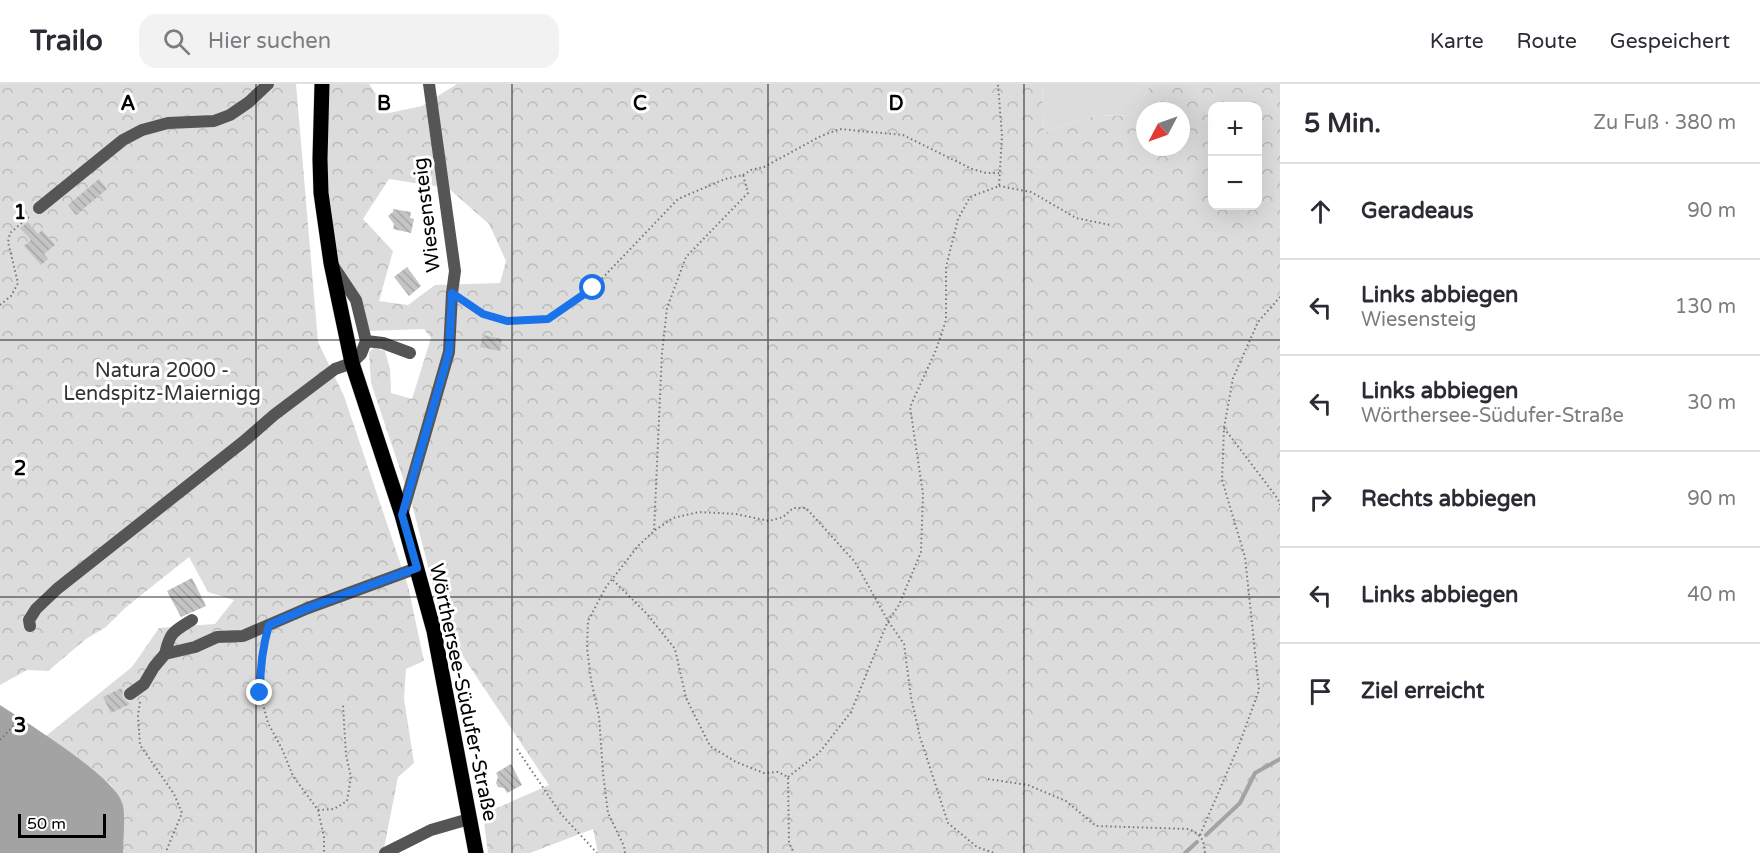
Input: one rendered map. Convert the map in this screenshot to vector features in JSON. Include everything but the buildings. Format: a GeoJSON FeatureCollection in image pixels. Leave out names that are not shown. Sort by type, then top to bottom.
{"type":"FeatureCollection","features":[{"type":"Feature","properties":{"kind":"main road","name":"Wörthersee-Südufer-Straße"},"geometry":{"type":"LineString","coordinates":[[322,84],[321,193],[331,263],[352,363],[402,515],[434,631],[476,853]]}},
{"type":"Feature","properties":{"kind":"street"},"geometry":{"type":"LineString","coordinates":[[39,208],[123,140],[142,130],[168,123],[214,121],[230,115],[249,102],[268,84]]}},
{"type":"Feature","properties":{"kind":"street","name":"Wiesensteig"},"geometry":{"type":"LineString","coordinates":[[402,515],[449,352],[455,271],[429,84]]}},
{"type":"Feature","properties":{"kind":"street"},"geometry":{"type":"LineString","coordinates":[[30,626],[29,620],[36,609],[57,589],[335,369],[352,363],[361,354],[366,341],[356,300],[331,263]]}},
{"type":"Feature","properties":{"kind":"street"},"geometry":{"type":"LineString","coordinates":[[366,341],[383,343],[410,353]]}},
{"type":"Feature","properties":{"kind":"street"},"geometry":{"type":"LineString","coordinates":[[165,654],[217,637],[243,636],[308,608],[417,568]]}},
{"type":"Feature","properties":{"kind":"street"},"geometry":{"type":"LineString","coordinates":[[130,694],[144,684],[165,654],[169,637],[192,620]]}},
{"type":"Feature","properties":{"kind":"street"},"geometry":{"type":"LineString","coordinates":[[385,853],[431,830],[469,819]]}},
{"type":"Feature","properties":{"kind":"path"},"geometry":{"type":"LineString","coordinates":[[998,84],[1002,136],[999,186]]}},
{"type":"Feature","properties":{"kind":"path"},"geometry":{"type":"LineString","coordinates":[[452,293],[483,314],[507,321],[548,319],[593,288],[678,199],[725,179],[764,167],[821,136],[840,129],[903,135],[972,169],[986,173],[1000,173]]}},
{"type":"Feature","properties":{"kind":"path"},"geometry":{"type":"LineString","coordinates":[[654,531],[662,353],[667,308],[686,257],[748,193],[743,175]]}},
{"type":"Feature","properties":{"kind":"path"},"geometry":{"type":"LineString","coordinates":[[788,777],[819,753],[851,712],[888,621],[899,605],[921,552],[923,495],[910,407],[936,350],[946,320],[946,267],[958,219],[970,197],[999,186],[1031,192],[1076,218],[1110,225]]}},
{"type":"Feature","properties":{"kind":"path"},"geometry":{"type":"LineString","coordinates":[[0,305],[11,296],[18,283],[8,242],[10,233],[39,208]]}},
{"type":"Feature","properties":{"kind":"path"},"geometry":{"type":"LineString","coordinates":[[1205,853],[1200,835],[1239,745],[1259,690],[1245,557],[1222,480],[1224,428],[1233,378],[1258,322],[1280,297]]}},
{"type":"Feature","properties":{"kind":"path"},"geometry":{"type":"LineString","coordinates":[[1224,428],[1278,499],[1280,505]]}},
{"type":"Feature","properties":{"kind":"path"},"geometry":{"type":"LineString","coordinates":[[625,853],[624,846],[608,813],[599,716],[587,648],[588,621],[606,587],[638,546],[673,518],[699,512],[736,514],[769,521],[783,517],[793,508],[806,508],[855,562],[888,621],[904,644],[911,697],[920,737],[948,824],[977,847],[994,853]]}},
{"type":"Feature","properties":{"kind":"path"},"geometry":{"type":"LineString","coordinates":[[612,579],[647,614],[675,649],[686,698],[710,746],[736,762],[764,773],[778,772],[788,777]]}},
{"type":"Feature","properties":{"kind":"path"},"geometry":{"type":"LineString","coordinates":[[269,625],[260,667],[260,693],[268,723],[293,776],[318,810],[324,837],[324,853]]}},
{"type":"Feature","properties":{"kind":"path"},"geometry":{"type":"LineString","coordinates":[[144,684],[138,715],[140,745],[174,794],[182,813],[167,849],[168,853]]}},
{"type":"Feature","properties":{"kind":"path"},"geometry":{"type":"LineString","coordinates":[[318,810],[334,809],[347,801],[351,777],[346,755],[343,705]]}},
{"type":"Feature","properties":{"kind":"path"},"geometry":{"type":"LineString","coordinates":[[0,740],[20,719]]}},
{"type":"Feature","properties":{"kind":"path"},"geometry":{"type":"LineString","coordinates":[[517,749],[561,814],[597,853]]}},
{"type":"Feature","properties":{"kind":"path"},"geometry":{"type":"LineString","coordinates":[[788,777],[789,843],[794,853]]}},
{"type":"Feature","properties":{"kind":"path"},"geometry":{"type":"LineString","coordinates":[[988,779],[1028,785],[1066,801],[1096,826],[1189,829],[1200,835]]}},
{"type":"Feature","properties":{"kind":"green space","name":"Natura 2000 - Lendspitz-Maiernigg"},"geometry":{"type":"Polygon","coordinates":[[[0,84],[296,84],[318,342],[344,396],[408,586],[424,661],[406,669],[404,699],[414,763],[398,777],[383,853],[123,853],[123,803],[111,785],[46,736],[132,667],[159,628],[215,624],[234,600],[208,592],[189,557],[125,608],[106,627],[86,639],[48,671],[27,670],[0,685],[0,84]]]}},
{"type":"Feature","properties":{"kind":"green space"},"geometry":{"type":"Polygon","coordinates":[[[329,84],[369,84],[389,113],[422,106],[457,84],[1042,84],[1044,133],[1096,115],[1133,116],[1136,111],[1136,156],[1190,156],[1190,102],[1141,102],[1151,84],[1280,84],[1280,853],[598,853],[593,829],[530,853],[488,853],[483,814],[549,785],[464,658],[439,609],[413,508],[371,383],[369,352],[374,348],[385,351],[390,369],[391,393],[412,399],[431,338],[424,329],[366,331],[336,266],[324,171],[329,84]],[[389,179],[363,219],[393,251],[379,301],[408,305],[435,285],[500,283],[506,261],[489,224],[448,188],[389,179]]]}},
{"type":"Feature","properties":{"kind":"green space"},"geometry":{"type":"Polygon","coordinates":[[[1042,84],[1151,84],[1141,102],[1136,102],[1136,111],[1133,116],[1096,115],[1044,133],[1042,84]]]}},
{"type":"Feature","properties":{"kind":"shaded area"},"geometry":{"type":"Polygon","coordinates":[[[0,705],[86,764],[115,791],[123,806],[123,853],[0,853],[0,705]]]}},
{"type":"Feature","properties":{"kind":"waterway"},"geometry":{"type":"LineString","coordinates":[[1206,835],[1240,803],[1255,773],[1280,759]]}},
{"type":"Feature","properties":{"kind":"waterway"},"geometry":{"type":"LineString","coordinates":[[1185,853],[1197,842]]}},
{"type":"Feature","properties":{"kind":"route"},"geometry":{"type":"LineString","coordinates":[[260,693],[260,667],[269,625],[308,608],[417,568],[402,515],[449,352],[452,293],[483,314],[507,321],[548,319],[593,288]]}}]}
